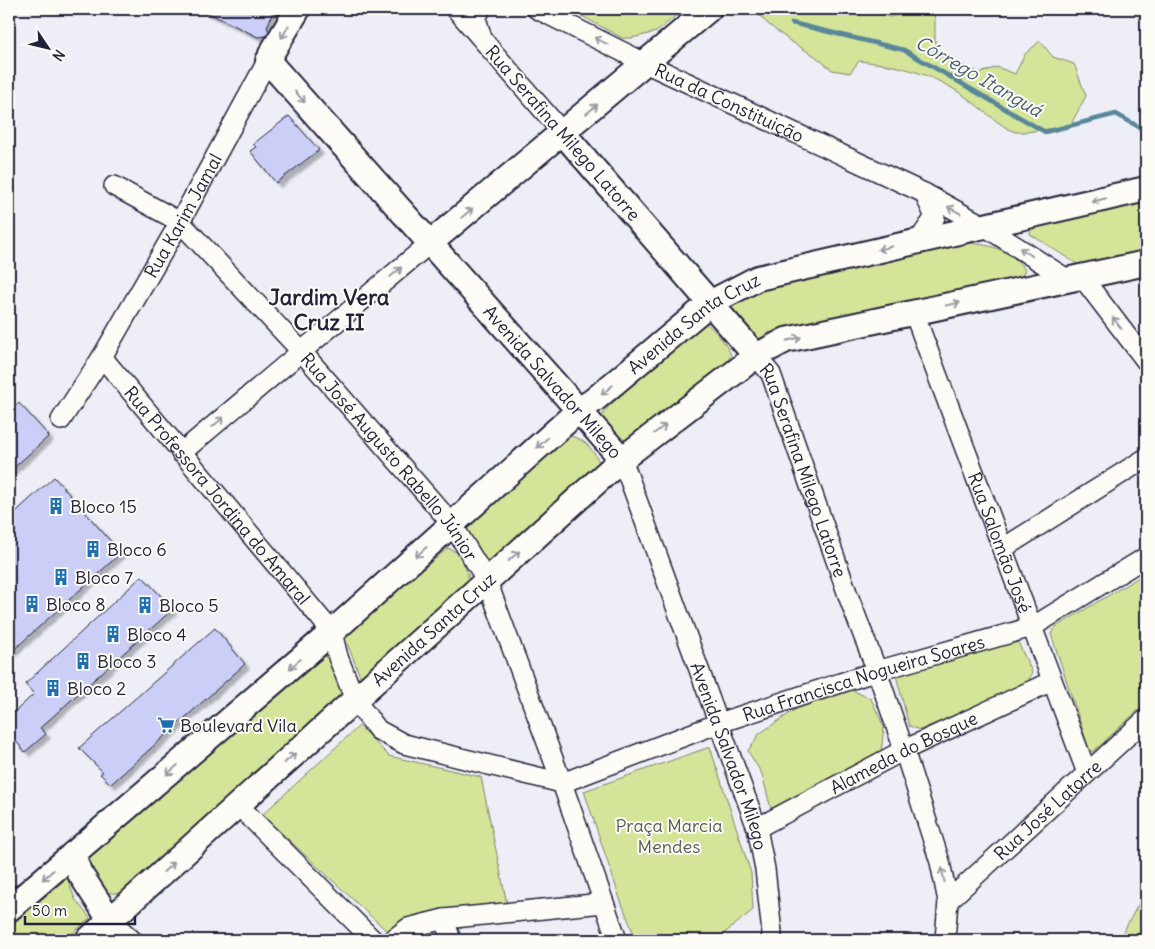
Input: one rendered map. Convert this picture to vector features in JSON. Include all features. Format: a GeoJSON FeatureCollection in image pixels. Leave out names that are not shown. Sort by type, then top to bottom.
{"type":"FeatureCollection","features":[{"type":"Feature","properties":{"kind":"main road","name":"Rua Karim Jamal"},"geometry":{"type":"LineString","coordinates":[[270,58],[298,9]]}},
{"type":"Feature","properties":{"kind":"main road"},"geometry":{"type":"LineString","coordinates":[[430,244],[709,9]]}},
{"type":"Feature","properties":{"kind":"main road","name":"Avenida Salvador Milego"},"geometry":{"type":"LineString","coordinates":[[270,58],[430,244],[622,459]]}},
{"type":"Feature","properties":{"kind":"main road","name":"Rua Serafina Milego Latorre"},"geometry":{"type":"LineString","coordinates":[[562,132],[756,356]]}},
{"type":"Feature","properties":{"kind":"main road","name":"Avenida Santa Cruz"},"geometry":{"type":"LineString","coordinates":[[9,909],[332,632],[578,410],[594,400],[710,303],[758,278],[1146,189]]}},
{"type":"Feature","properties":{"kind":"main road","name":"Avenida Santa Cruz"},"geometry":{"type":"LineString","coordinates":[[88,940],[622,459],[756,356],[786,340],[1146,263]]}},
{"type":"Feature","properties":{"kind":"main road"},"geometry":{"type":"LineString","coordinates":[[73,854],[79,872],[110,920]]}},
{"type":"Feature","properties":{"kind":"main road"},"geometry":{"type":"LineString","coordinates":[[90,890],[110,899],[133,900]]}},
{"type":"Feature","properties":{"kind":"street","name":"Rua Serafina Milego Latorre"},"geometry":{"type":"LineString","coordinates":[[456,9],[562,132]]}},
{"type":"Feature","properties":{"kind":"street"},"geometry":{"type":"LineString","coordinates":[[481,9],[476,18],[483,40]]}},
{"type":"Feature","properties":{"kind":"street","name":"Rua da Constituição"},"geometry":{"type":"LineString","coordinates":[[537,9],[645,63],[924,193],[1074,278],[1146,361]]}},
{"type":"Feature","properties":{"kind":"street","name":"Rua Karim Jamal"},"geometry":{"type":"LineString","coordinates":[[61,420],[102,358],[180,222],[270,58]]}},
{"type":"Feature","properties":{"kind":"street","name":"Rua José Augusto Rabello Júnior"},"geometry":{"type":"LineString","coordinates":[[114,186],[180,222],[302,352],[452,524],[487,581],[562,783],[617,940]]}},
{"type":"Feature","properties":{"kind":"street"},"geometry":{"type":"LineString","coordinates":[[920,240],[935,217],[924,193]]}},
{"type":"Feature","properties":{"kind":"street"},"geometry":{"type":"LineString","coordinates":[[181,453],[430,244]]}},
{"type":"Feature","properties":{"kind":"street","name":"Rua Salomão José"},"geometry":{"type":"LineString","coordinates":[[914,313],[1087,773]]}},
{"type":"Feature","properties":{"kind":"street","name":"Rua Serafina Milego Latorre"},"geometry":{"type":"LineString","coordinates":[[756,356],[770,374],[904,750],[940,862],[948,901],[945,940]]}},
{"type":"Feature","properties":{"kind":"street","name":"Rua Professora Jordina do Amaral"},"geometry":{"type":"LineString","coordinates":[[102,358],[332,632]]}},
{"type":"Feature","properties":{"kind":"street"},"geometry":{"type":"LineString","coordinates":[[1002,549],[1146,458]]}},
{"type":"Feature","properties":{"kind":"street","name":"Avenida Salvador Milego"},"geometry":{"type":"LineString","coordinates":[[622,459],[757,828],[765,869],[768,938]]}},
{"type":"Feature","properties":{"kind":"street","name":"Rua Francisca Nogueira Soares"},"geometry":{"type":"LineString","coordinates":[[562,783],[719,724],[877,671],[1032,627],[1146,557]]}},
{"type":"Feature","properties":{"kind":"street","name":"Avenida Santa Cruz"},"geometry":{"type":"LineString","coordinates":[[332,632],[338,658],[355,700]]}},
{"type":"Feature","properties":{"kind":"street","name":"Alameda do Bosque"},"geometry":{"type":"LineString","coordinates":[[757,828],[904,750],[1052,681]]}},
{"type":"Feature","properties":{"kind":"street"},"geometry":{"type":"LineString","coordinates":[[355,700],[378,730],[404,744],[562,783]]}},
{"type":"Feature","properties":{"kind":"street","name":"Rua José Latorre"},"geometry":{"type":"LineString","coordinates":[[948,901],[1146,719]]}},
{"type":"Feature","properties":{"kind":"street"},"geometry":{"type":"LineString","coordinates":[[238,805],[373,940]]}},
{"type":"Feature","properties":{"kind":"street"},"geometry":{"type":"LineString","coordinates":[[392,940],[408,928],[444,919],[603,903]]}},
{"type":"Feature","properties":{"kind":"street"},"geometry":{"type":"LineString","coordinates":[[444,919],[451,940]]}},
{"type":"Feature","properties":{"kind":"street"},"geometry":{"type":"LineString","coordinates":[[110,920],[132,940]]}},
{"type":"Feature","properties":{"kind":"green space"},"geometry":{"type":"Polygon","coordinates":[[[569,9],[684,9],[656,32],[632,38],[622,38],[569,9]]]}},
{"type":"Feature","properties":{"kind":"green space"},"geometry":{"type":"Polygon","coordinates":[[[758,9],[838,9],[842,11],[878,13],[890,17],[903,14],[909,9],[933,9],[935,41],[941,56],[981,73],[997,67],[1015,74],[1025,54],[1040,41],[1053,57],[1074,64],[1086,96],[1070,126],[1016,132],[1004,126],[948,86],[924,75],[899,67],[859,61],[850,73],[832,70],[768,24],[755,11],[758,9]]]}},
{"type":"Feature","properties":{"kind":"green space"},"geometry":{"type":"Polygon","coordinates":[[[1146,201],[1146,251],[1080,266],[1030,234],[1031,226],[1146,201]]]}},
{"type":"Feature","properties":{"kind":"green space"},"geometry":{"type":"Polygon","coordinates":[[[969,243],[993,247],[1007,253],[1020,263],[1025,270],[1021,278],[768,333],[756,341],[731,316],[730,303],[752,290],[969,243]]]}},
{"type":"Feature","properties":{"kind":"green space"},"geometry":{"type":"Polygon","coordinates":[[[704,321],[726,345],[731,355],[724,367],[626,441],[611,433],[600,418],[609,406],[704,321]]]}},
{"type":"Feature","properties":{"kind":"green space"},"geometry":{"type":"Polygon","coordinates":[[[565,435],[581,440],[592,451],[599,461],[597,476],[492,566],[483,563],[466,530],[469,520],[565,435]]]}},
{"type":"Feature","properties":{"kind":"green space"},"geometry":{"type":"Polygon","coordinates":[[[448,548],[460,554],[468,575],[468,590],[371,677],[360,676],[345,638],[350,630],[448,548]]]}},
{"type":"Feature","properties":{"kind":"green space"},"geometry":{"type":"Polygon","coordinates":[[[1146,573],[1146,703],[1093,752],[1089,749],[1051,634],[1054,628],[1146,573]]]}},
{"type":"Feature","properties":{"kind":"green space"},"geometry":{"type":"Polygon","coordinates":[[[1017,640],[1032,672],[1027,685],[920,730],[909,726],[896,675],[1017,640]]]}},
{"type":"Feature","properties":{"kind":"green space"},"geometry":{"type":"Polygon","coordinates":[[[321,652],[329,659],[343,693],[340,702],[127,892],[110,893],[94,886],[85,853],[321,652]]]}},
{"type":"Feature","properties":{"kind":"green space"},"geometry":{"type":"Polygon","coordinates":[[[850,689],[871,699],[884,727],[881,752],[771,809],[762,774],[748,751],[759,734],[811,699],[850,689]]]}},
{"type":"Feature","properties":{"kind":"green space"},"geometry":{"type":"Polygon","coordinates":[[[359,726],[389,756],[481,777],[507,904],[418,914],[389,933],[262,815],[359,726]]]}},
{"type":"Feature","properties":{"kind":"green space","name":"Praça Marcia Mendes"},"geometry":{"type":"Polygon","coordinates":[[[710,747],[751,873],[753,910],[716,940],[636,940],[619,896],[584,791],[710,747]]]}},
{"type":"Feature","properties":{"kind":"green space"},"geometry":{"type":"Polygon","coordinates":[[[67,878],[75,899],[90,918],[65,940],[9,940],[9,926],[67,878]]]}},
{"type":"Feature","properties":{"kind":"green space"},"geometry":{"type":"Polygon","coordinates":[[[1146,890],[1146,940],[1119,940],[1146,890]]]}},
{"type":"Feature","properties":{"kind":"building"},"geometry":{"type":"Polygon","coordinates":[[[200,9],[274,9],[267,28],[269,31],[266,36],[258,37],[200,9]]]}},
{"type":"Feature","properties":{"kind":"building"},"geometry":{"type":"Polygon","coordinates":[[[289,116],[319,150],[276,183],[250,151],[256,147],[253,144],[289,116]]]}},
{"type":"Feature","properties":{"kind":"building"},"geometry":{"type":"Polygon","coordinates":[[[19,403],[49,436],[9,472],[9,412],[19,403]]]}},
{"type":"Feature","properties":{"kind":"building"},"geometry":{"type":"Polygon","coordinates":[[[54,477],[121,553],[9,654],[9,518],[54,477]]]}},
{"type":"Feature","properties":{"kind":"building"},"geometry":{"type":"Polygon","coordinates":[[[142,576],[173,609],[40,728],[46,734],[25,752],[9,733],[9,717],[34,694],[25,684],[142,576]]]}},
{"type":"Feature","properties":{"kind":"building"},"geometry":{"type":"Polygon","coordinates":[[[215,628],[245,664],[111,784],[100,774],[103,772],[79,748],[215,628]]]}},
{"type":"Feature","properties":{"kind":"waterway","name":"Córrego Itanguá"},"geometry":{"type":"LineString","coordinates":[[792,23],[904,50],[1045,132],[1116,114],[1146,131]]}},
{"type":"Feature","properties":{"kind":"place","name":"Bloco 15"},"geometry":{"type":"Point","coordinates":[56,506]}},
{"type":"Feature","properties":{"kind":"place","name":"Bloco 6"},"geometry":{"type":"Point","coordinates":[93,549]}},
{"type":"Feature","properties":{"kind":"place","name":"Bloco 7"},"geometry":{"type":"Point","coordinates":[61,577]}},
{"type":"Feature","properties":{"kind":"place","name":"Bloco 8"},"geometry":{"type":"Point","coordinates":[32,604]}},
{"type":"Feature","properties":{"kind":"place","name":"Bloco 5"},"geometry":{"type":"Point","coordinates":[145,605]}},
{"type":"Feature","properties":{"kind":"place","name":"Bloco 4"},"geometry":{"type":"Point","coordinates":[113,634]}},
{"type":"Feature","properties":{"kind":"place","name":"Bloco 3"},"geometry":{"type":"Point","coordinates":[83,661]}},
{"type":"Feature","properties":{"kind":"place","name":"Bloco 2"},"geometry":{"type":"Point","coordinates":[53,688]}},
{"type":"Feature","properties":{"kind":"place","name":"Boulevard Vila"},"geometry":{"type":"Point","coordinates":[166,725]}},
{"type":"Feature","properties":{"kind":"district","name":"Jardim Vera Cruz II"},"geometry":{"type":"Point","coordinates":[329,310]}}]}
